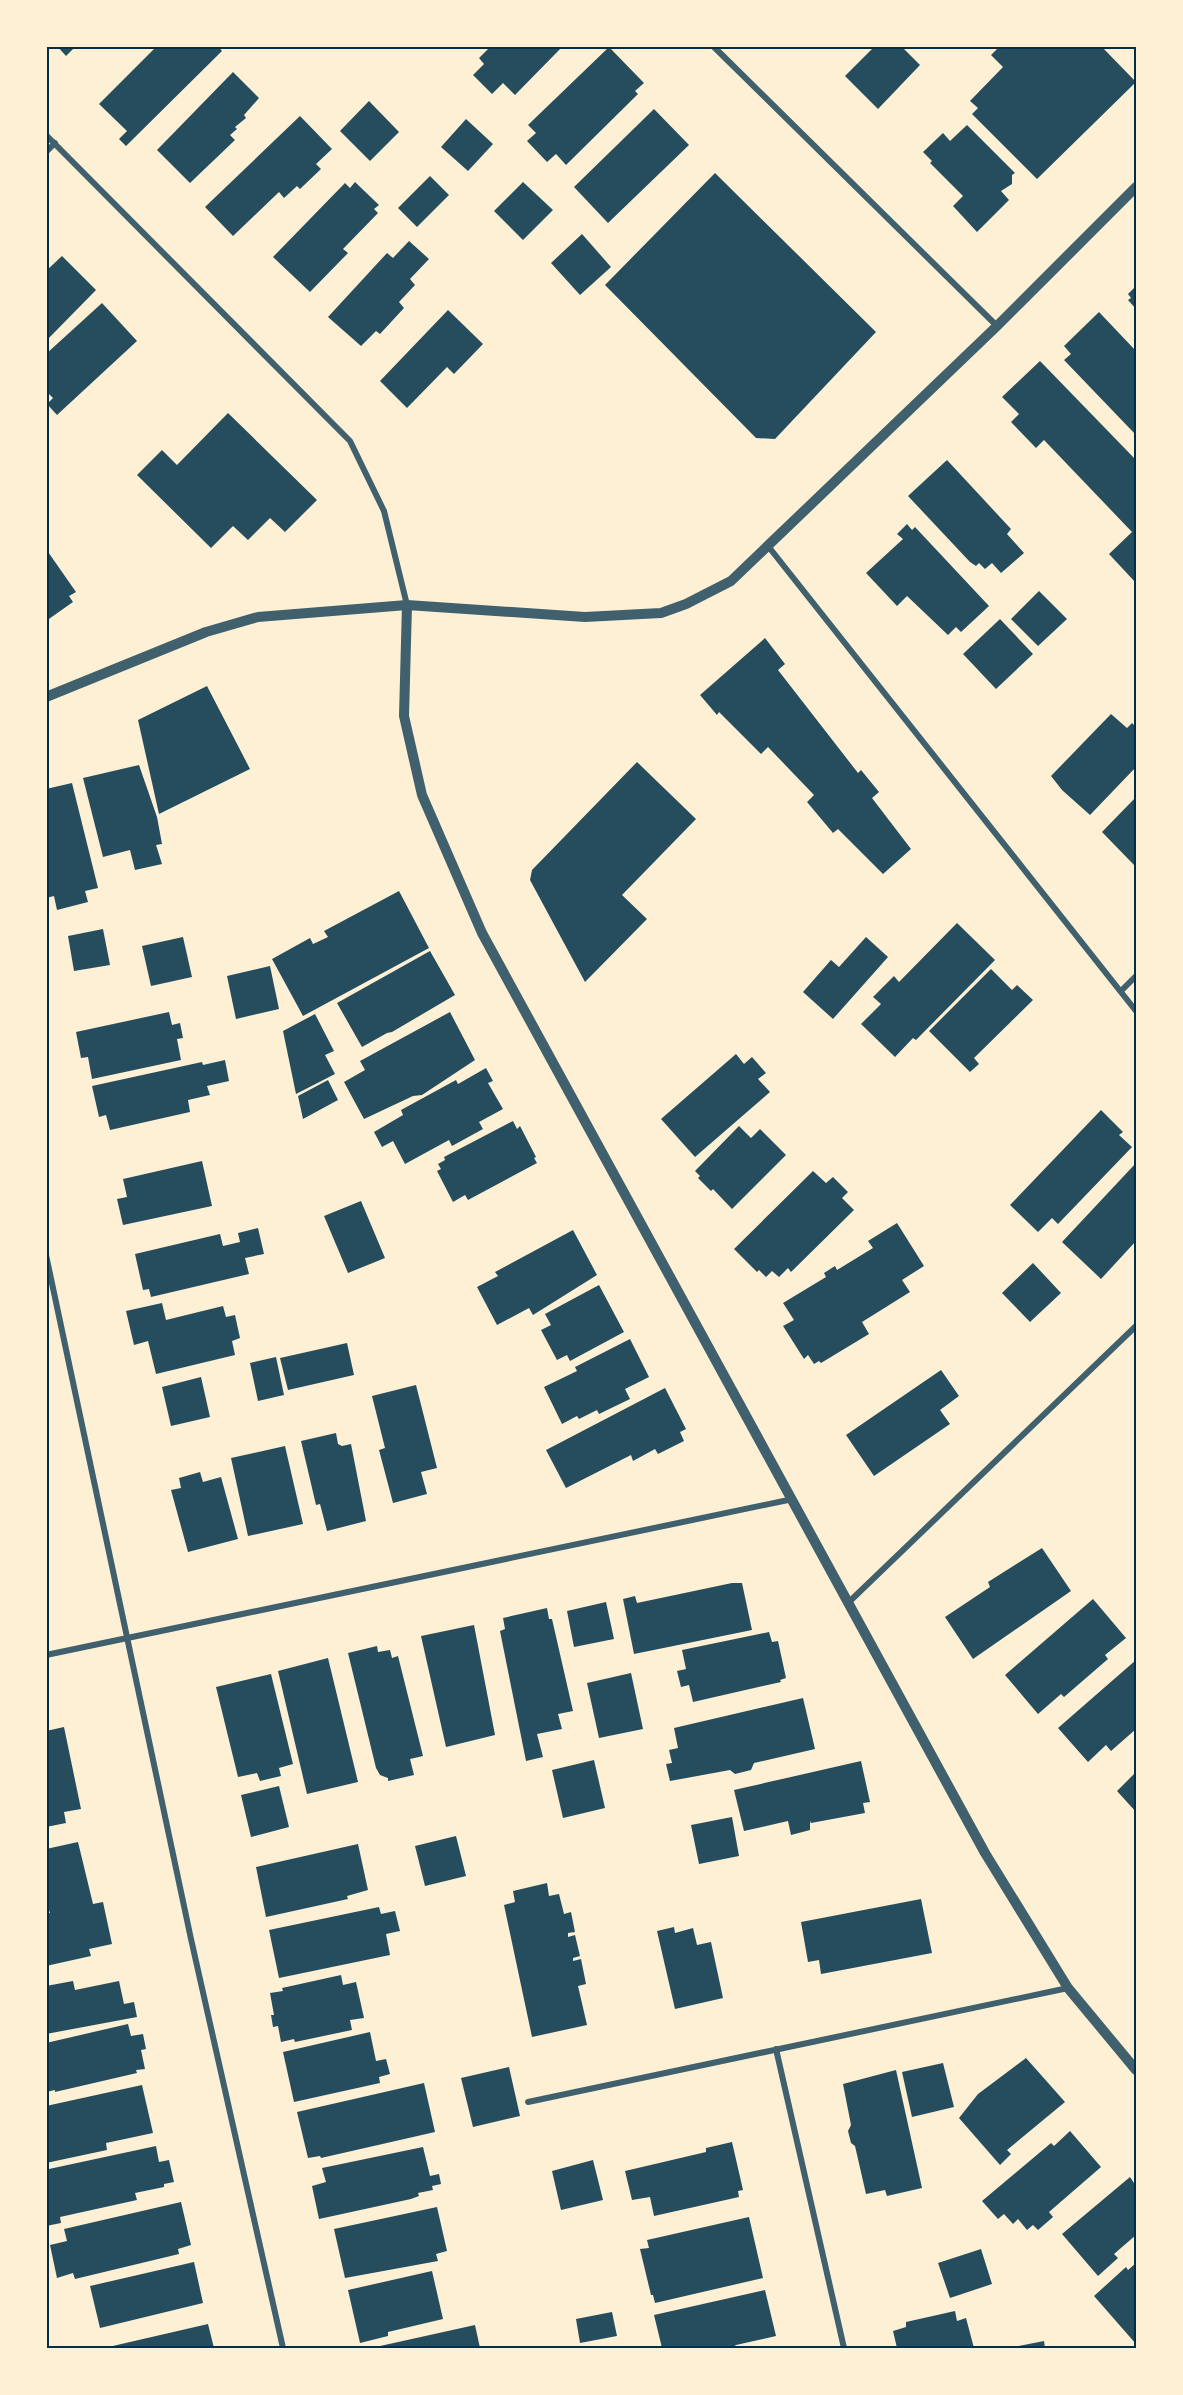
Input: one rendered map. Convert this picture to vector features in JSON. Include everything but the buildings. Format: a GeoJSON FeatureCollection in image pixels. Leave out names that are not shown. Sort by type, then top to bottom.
{"type":"FeatureCollection","features":[{"type":"Feature","properties":{"kind":"street"},"geometry":{"type":"LineString","coordinates":[[713,46],[997,326]]}},
{"type":"Feature","properties":{"kind":"street"},"geometry":{"type":"LineString","coordinates":[[46,135],[350,441],[384,511],[407,605],[404,716],[422,795],[450,864],[482,933],[793,1498],[985,1853],[1068,1988],[1137,2070]]}},
{"type":"Feature","properties":{"kind":"street"},"geometry":{"type":"LineString","coordinates":[[46,152],[55,143]]}},
{"type":"Feature","properties":{"kind":"street"},"geometry":{"type":"LineString","coordinates":[[46,697],[206,632],[258,616],[407,605],[585,617],[661,613],[686,604],[731,580],[768,546],[997,326],[1137,187]]}},
{"type":"Feature","properties":{"kind":"street"},"geometry":{"type":"LineString","coordinates":[[768,546],[1137,1011]]}},
{"type":"Feature","properties":{"kind":"street"},"geometry":{"type":"LineString","coordinates":[[1121,991],[1137,976]]}},
{"type":"Feature","properties":{"kind":"street"},"geometry":{"type":"LineString","coordinates":[[46,1256],[191,1939],[283,2349]]}},
{"type":"Feature","properties":{"kind":"street"},"geometry":{"type":"LineString","coordinates":[[849,1602],[1137,1326]]}},
{"type":"Feature","properties":{"kind":"street"},"geometry":{"type":"LineString","coordinates":[[46,1655],[793,1498]]}},
{"type":"Feature","properties":{"kind":"street"},"geometry":{"type":"LineString","coordinates":[[528,2102],[1068,1988]]}},
{"type":"Feature","properties":{"kind":"street"},"geometry":{"type":"LineString","coordinates":[[776,2049],[844,2349]]}}]}
